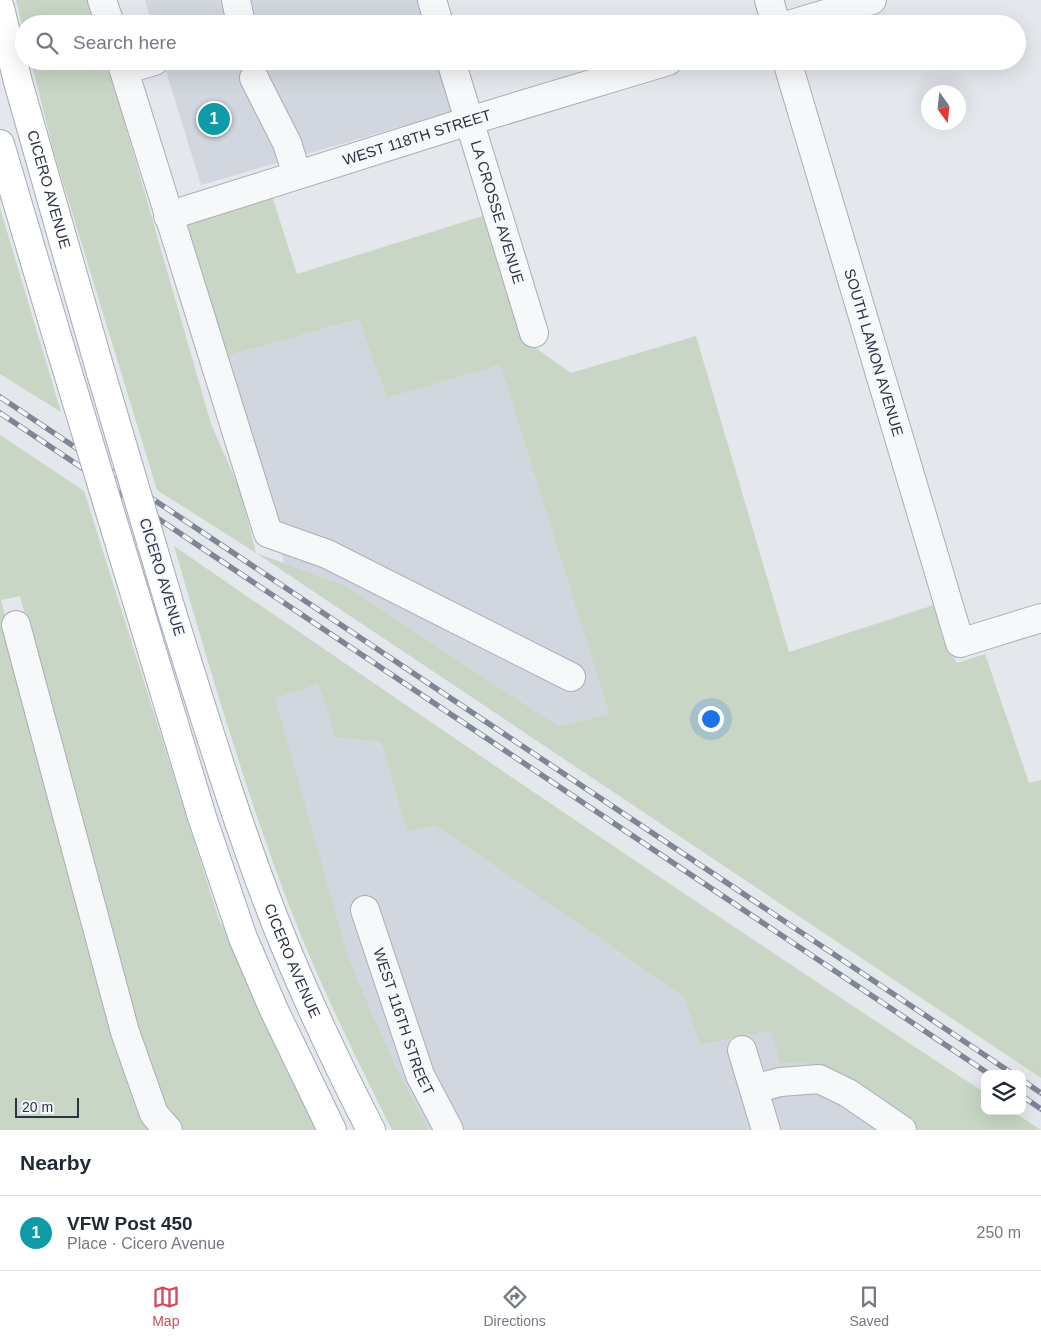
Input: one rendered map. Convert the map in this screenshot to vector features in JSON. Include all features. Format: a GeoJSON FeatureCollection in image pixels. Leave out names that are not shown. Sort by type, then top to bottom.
{"type":"FeatureCollection","features":[{"type":"Feature","properties":{"kind":"main road","name":"CICERO AVENUE"},"geometry":{"type":"LineString","coordinates":[[0,8],[15,70]]}},
{"type":"Feature","properties":{"kind":"main road","name":"CICERO AVENUE"},"geometry":{"type":"LineString","coordinates":[[15,70],[101,373],[231,800],[275,920],[303,989],[371,1130]]}},
{"type":"Feature","properties":{"kind":"main road","name":"CICERO AVENUE"},"geometry":{"type":"LineString","coordinates":[[0,144],[202,817],[243,938],[274,1010],[332,1130]]}},
{"type":"Feature","properties":{"kind":"street"},"geometry":{"type":"LineString","coordinates":[[102,0],[107,15]]}},
{"type":"Feature","properties":{"kind":"street"},"geometry":{"type":"LineString","coordinates":[[236,0],[239,15]]}},
{"type":"Feature","properties":{"kind":"street"},"geometry":{"type":"LineString","coordinates":[[432,0],[436,15]]}},
{"type":"Feature","properties":{"kind":"street"},"geometry":{"type":"LineString","coordinates":[[769,0],[773,15]]}},
{"type":"Feature","properties":{"kind":"street"},"geometry":{"type":"LineString","coordinates":[[822,15],[872,0]]}},
{"type":"Feature","properties":{"kind":"street"},"geometry":{"type":"LineString","coordinates":[[123,70],[268,533],[327,554],[571,677]]}},
{"type":"Feature","properties":{"kind":"street","name":"LA CROSSE AVENUE"},"geometry":{"type":"LineString","coordinates":[[454,70],[534,333]]}},
{"type":"Feature","properties":{"kind":"street","name":"WEST 118TH STREET"},"geometry":{"type":"LineString","coordinates":[[168,216],[638,70]]}},
{"type":"Feature","properties":{"kind":"street","name":"SOUTH LAMON AVENUE"},"geometry":{"type":"LineString","coordinates":[[790,70],[960,643],[1041,618]]}},
{"type":"Feature","properties":{"kind":"street"},"geometry":{"type":"LineString","coordinates":[[254,78],[287,143],[297,176]]}},
{"type":"Feature","properties":{"kind":"street"},"geometry":{"type":"LineString","coordinates":[[16,625],[125,1032],[154,1114],[168,1130]]}},
{"type":"Feature","properties":{"kind":"street","name":"WEST 116TH STREET"},"geometry":{"type":"LineString","coordinates":[[365,910],[420,1075],[449,1130]]}},
{"type":"Feature","properties":{"kind":"street"},"geometry":{"type":"LineString","coordinates":[[742,1050],[766,1130]]}},
{"type":"Feature","properties":{"kind":"street"},"geometry":{"type":"LineString","coordinates":[[754,1089],[780,1082],[819,1079],[848,1093],[902,1130]]}},
{"type":"Feature","properties":{"kind":"shaded area"},"geometry":{"type":"Polygon","coordinates":[[[145,0],[419,0],[423,15],[149,15],[145,0]]]}},
{"type":"Feature","properties":{"kind":"shaded area"},"geometry":{"type":"Polygon","coordinates":[[[166,70],[441,70],[454,111],[201,185],[166,70]]]}},
{"type":"Feature","properties":{"kind":"shaded area"},"geometry":{"type":"Polygon","coordinates":[[[360,319],[387,398],[500,365],[609,714],[558,726],[344,585],[284,563],[227,356],[360,319]]]}},
{"type":"Feature","properties":{"kind":"shaded area"},"geometry":{"type":"Polygon","coordinates":[[[318,684],[335,737],[381,742],[407,832],[435,825],[683,996],[700,1045],[770,1031],[780,1064],[803,1062],[829,1073],[916,1130],[429,1130],[402,1079],[348,956],[274,697],[318,684]]]}},
{"type":"Feature","properties":{"kind":"green space"},"geometry":{"type":"Polygon","coordinates":[[[16,0],[89,0],[93,15],[20,15],[16,0]]]}},
{"type":"Feature","properties":{"kind":"green space"},"geometry":{"type":"Polygon","coordinates":[[[33,70],[110,70],[211,424],[240,490],[256,553],[157,490],[54,153],[33,70]]]}},
{"type":"Feature","properties":{"kind":"green space"},"geometry":{"type":"Polygon","coordinates":[[[271,193],[297,274],[486,215],[523,339],[571,373],[696,336],[789,652],[934,605],[944,642],[957,663],[985,654],[1029,783],[1041,780],[1041,1078],[256,553],[344,585],[558,726],[609,714],[500,365],[387,398],[359,319],[227,356],[183,221],[271,193]]]}},
{"type":"Feature","properties":{"kind":"green space"},"geometry":{"type":"Polygon","coordinates":[[[0,208],[61,412],[0,374],[0,208]]]}},
{"type":"Feature","properties":{"kind":"green space"},"geometry":{"type":"Polygon","coordinates":[[[0,435],[84,491],[218,917],[317,1130],[176,1130],[166,1117],[126,990],[98,876],[20,596],[1,600],[89,941],[152,1130],[0,1130],[0,435]]]}},
{"type":"Feature","properties":{"kind":"green space"},"geometry":{"type":"Polygon","coordinates":[[[174,546],[578,822],[981,1090],[981,1115],[1018,1115],[1041,1130],[916,1130],[829,1073],[803,1062],[780,1064],[770,1031],[700,1045],[683,996],[435,825],[407,832],[381,742],[335,737],[318,684],[275,698],[348,956],[402,1079],[429,1130],[392,1130],[324,990],[288,903],[242,771],[174,546]]]}},
{"type":"Feature","properties":{"kind":"railway"},"geometry":{"type":"LineString","coordinates":[[0,397],[1007,1070]]}},
{"type":"Feature","properties":{"kind":"railway"},"geometry":{"type":"LineString","coordinates":[[0,413],[983,1070]]}},
{"type":"Feature","properties":{"kind":"railway"},"geometry":{"type":"LineString","coordinates":[[1026,1083],[1041,1093]]}},
{"type":"Feature","properties":{"kind":"railway"},"geometry":{"type":"LineString","coordinates":[[1026,1099],[1041,1109]]}},
{"type":"Feature","properties":{"kind":"place","name":"VFW Post 450"},"geometry":{"type":"Point","coordinates":[214,119]}}]}
